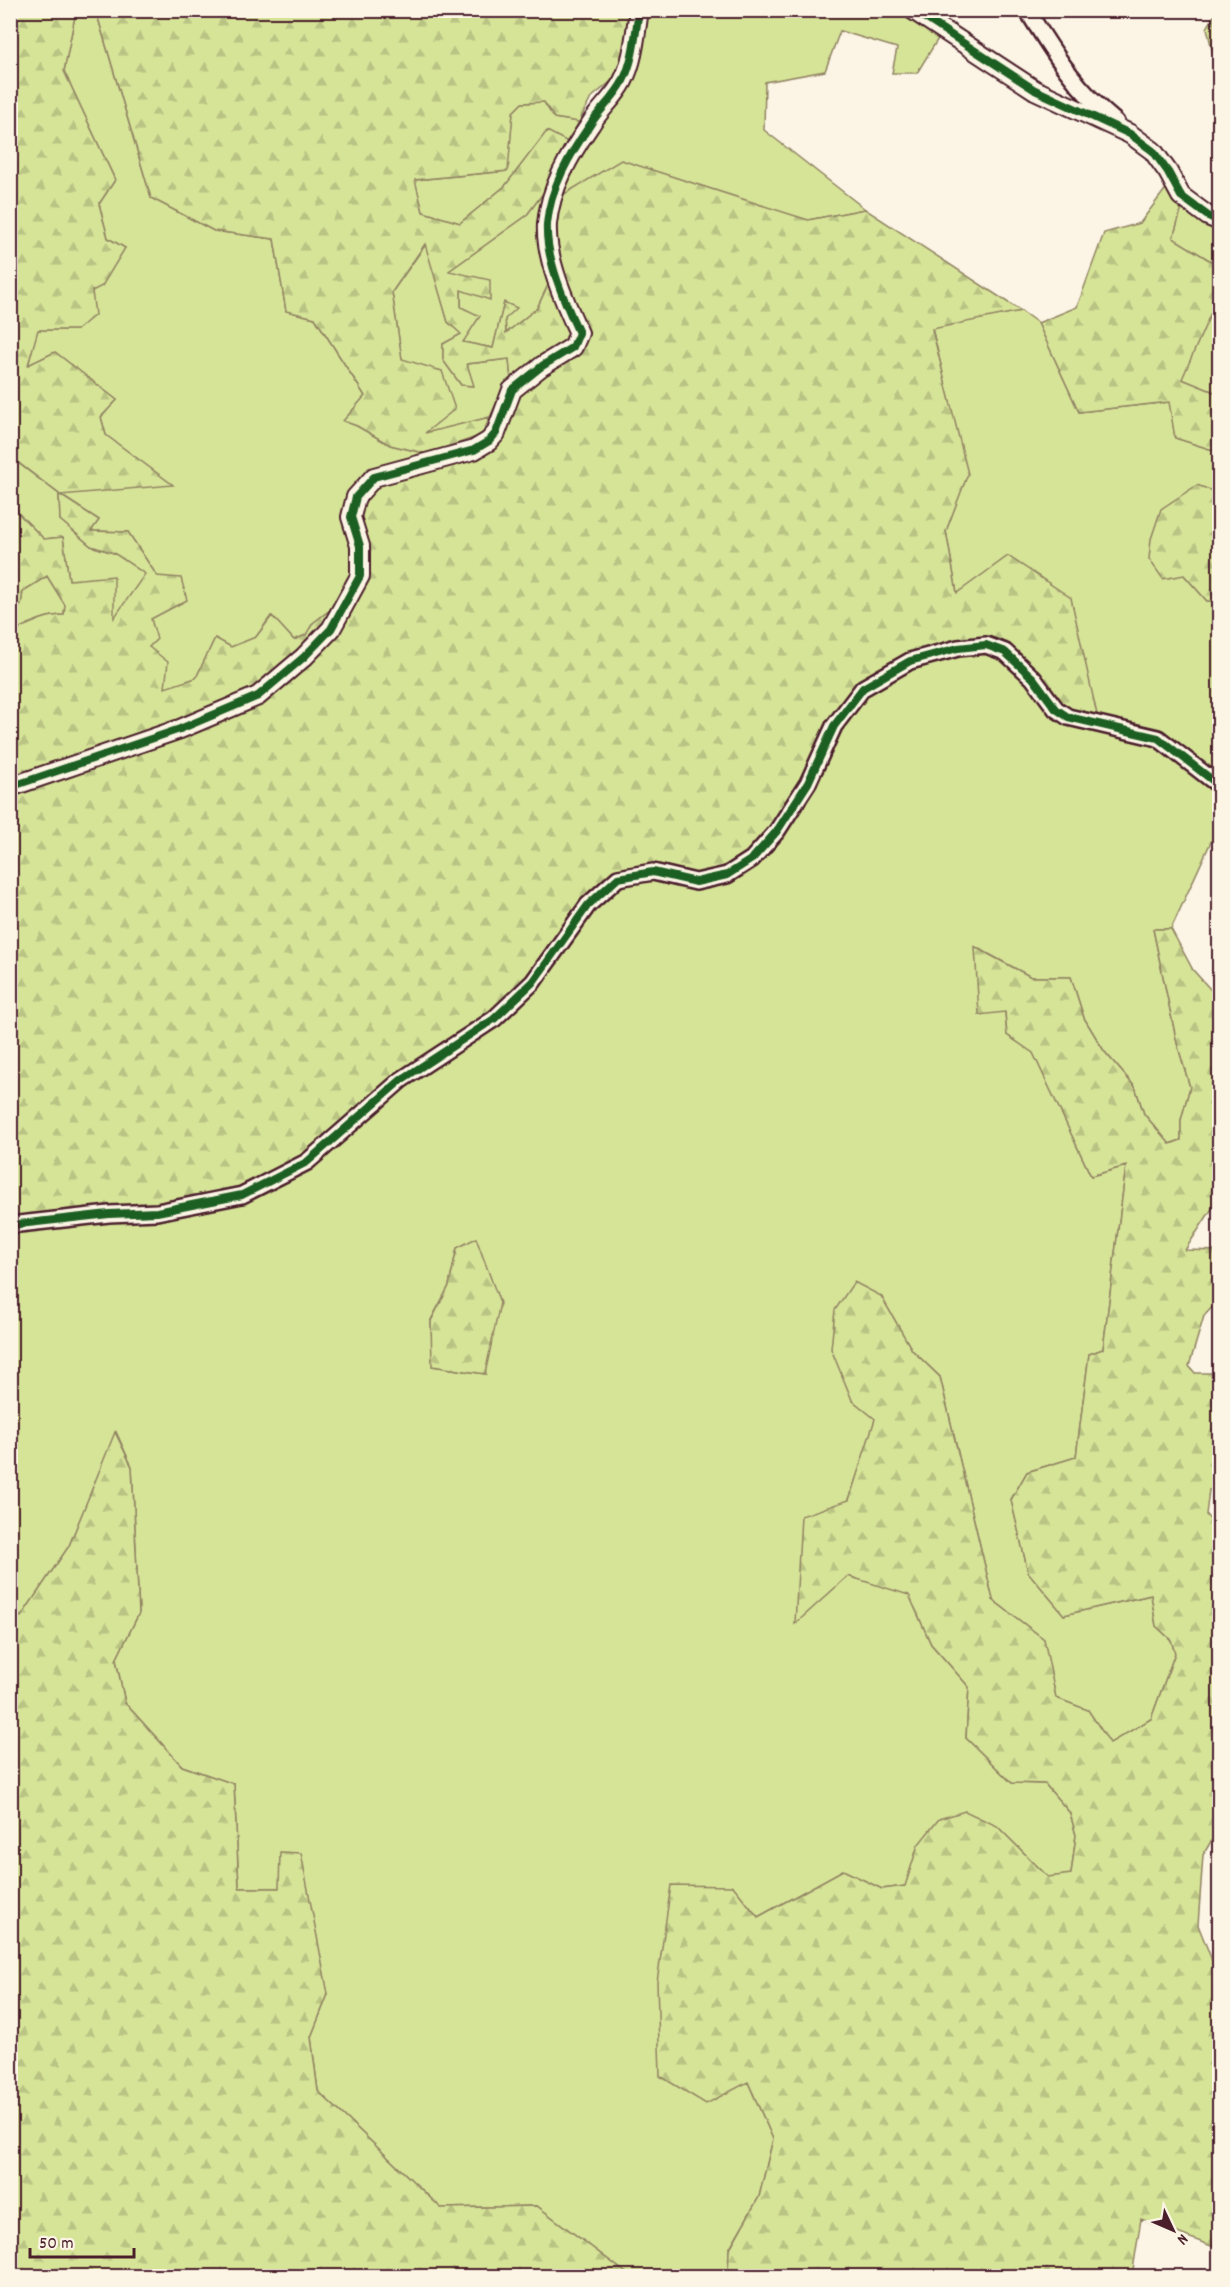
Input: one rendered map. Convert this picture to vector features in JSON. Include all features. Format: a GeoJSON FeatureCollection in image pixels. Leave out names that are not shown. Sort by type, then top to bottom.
{"type":"FeatureCollection","features":[{"type":"Feature","properties":{"kind":"street"},"geometry":{"type":"LineString","coordinates":[[10,787],[180,729],[258,696],[304,657],[331,629],[360,576],[360,546],[351,517],[356,497],[374,477],[474,450],[489,441],[495,433],[512,390],[542,366],[573,347],[579,333],[569,312],[550,253],[547,224],[554,191],[571,153],[600,109],[622,83],[632,58],[639,10]]}},
{"type":"Feature","properties":{"kind":"street"},"geometry":{"type":"LineString","coordinates":[[913,10],[1035,90],[1130,134]]}},
{"type":"Feature","properties":{"kind":"street"},"geometry":{"type":"LineString","coordinates":[[1027,10],[1071,78],[1093,104],[1153,151],[1181,196],[1208,216],[1220,221]]}},
{"type":"Feature","properties":{"kind":"street"},"geometry":{"type":"LineString","coordinates":[[10,1225],[109,1214],[157,1212],[242,1195],[307,1162],[401,1080],[494,1019],[533,982],[588,904],[618,878],[653,872],[696,882],[727,875],[752,859],[777,831],[808,783],[834,726],[863,688],[910,661],[958,648],[986,645],[1005,652],[1034,678],[1056,709],[1068,717],[1158,738],[1220,786]]}},
{"type":"Feature","properties":{"kind":"green space"},"geometry":{"type":"Polygon","coordinates":[[[11,11],[76,11],[64,71],[115,180],[99,204],[108,238],[125,248],[102,286],[92,291],[95,315],[77,330],[38,330],[28,365],[55,352],[117,400],[101,417],[106,435],[173,485],[60,495],[99,520],[91,531],[128,532],[157,576],[181,578],[187,600],[151,619],[157,639],[149,647],[168,662],[165,688],[196,678],[215,638],[231,647],[256,637],[272,616],[294,640],[306,635],[313,623],[330,610],[352,574],[325,624],[298,652],[254,689],[177,722],[11,779],[11,632],[43,619],[64,615],[65,605],[47,576],[23,591],[21,605],[11,612],[10,481],[18,513],[44,539],[63,537],[69,580],[114,576],[114,618],[145,574],[114,553],[91,546],[60,520],[59,494],[11,457],[11,11]]]}},
{"type":"Feature","properties":{"kind":"green space"},"geometry":{"type":"Polygon","coordinates":[[[76,11],[96,11],[151,198],[214,231],[274,239],[286,311],[315,318],[365,396],[344,421],[390,445],[428,454],[370,470],[348,493],[342,517],[352,548],[352,574],[330,610],[313,623],[306,635],[294,640],[271,616],[256,637],[231,647],[215,638],[196,678],[165,689],[148,647],[157,576],[128,532],[91,531],[99,520],[59,494],[106,435],[101,417],[117,400],[55,353],[28,366],[37,330],[77,330],[92,291],[125,248],[108,238],[99,204],[115,180],[64,71],[76,11]]]}},
{"type":"Feature","properties":{"kind":"green space"},"geometry":{"type":"Polygon","coordinates":[[[96,11],[630,11],[625,56],[615,78],[591,98],[579,122],[554,118],[544,102],[522,103],[513,112],[508,171],[415,180],[423,212],[460,223],[505,186],[547,131],[568,142],[547,188],[526,216],[449,271],[490,280],[490,300],[461,290],[461,307],[480,316],[463,342],[493,348],[504,302],[517,308],[505,319],[506,333],[537,308],[550,281],[570,333],[566,341],[511,380],[509,359],[467,364],[474,386],[461,385],[443,360],[443,344],[461,334],[448,322],[425,244],[392,292],[402,359],[442,371],[455,409],[425,433],[490,417],[482,435],[428,454],[390,445],[357,426],[343,421],[365,396],[315,318],[286,311],[274,239],[214,231],[151,198],[96,11]]]}},
{"type":"Feature","properties":{"kind":"green space"},"geometry":{"type":"Polygon","coordinates":[[[647,11],[899,11],[939,37],[917,73],[892,73],[897,48],[840,31],[825,71],[765,82],[764,130],[865,209],[808,220],[750,203],[562,196],[578,157],[604,108],[628,88],[640,60],[647,11]]]}},
{"type":"Feature","properties":{"kind":"green space"},"geometry":{"type":"Polygon","coordinates":[[[1212,11],[1219,11],[1219,59],[1213,54],[1207,28],[1215,14],[1212,11]]]}},
{"type":"Feature","properties":{"kind":"green space"},"geometry":{"type":"Polygon","coordinates":[[[544,102],[554,118],[579,122],[568,142],[547,132],[505,186],[460,223],[423,212],[414,180],[507,171],[513,112],[522,103],[544,102]]]}},
{"type":"Feature","properties":{"kind":"green space"},"geometry":{"type":"Polygon","coordinates":[[[621,160],[808,220],[865,209],[1021,311],[932,329],[968,474],[946,531],[957,593],[1008,556],[1071,598],[1098,719],[1070,713],[988,639],[859,684],[773,828],[748,855],[724,871],[696,876],[616,874],[529,979],[491,1015],[304,1157],[241,1190],[156,1207],[11,1220],[10,795],[182,737],[337,634],[367,578],[359,516],[363,501],[378,485],[461,461],[518,396],[545,373],[578,353],[588,334],[572,296],[559,255],[556,228],[561,196],[621,160]]]}},
{"type":"Feature","properties":{"kind":"green space"},"geometry":{"type":"Polygon","coordinates":[[[1167,187],[1182,207],[1173,238],[1219,266],[1219,294],[1182,379],[1219,394],[1219,452],[1175,438],[1169,402],[1079,412],[1038,323],[1077,307],[1104,233],[1140,223],[1167,187]]]}},
{"type":"Feature","properties":{"kind":"green space"},"geometry":{"type":"Polygon","coordinates":[[[547,188],[550,281],[537,308],[506,333],[504,303],[493,348],[462,342],[461,290],[448,271],[526,216],[547,188]]]}},
{"type":"Feature","properties":{"kind":"green space"},"geometry":{"type":"Polygon","coordinates":[[[1182,207],[1219,229],[1219,266],[1173,238],[1182,207]]]}},
{"type":"Feature","properties":{"kind":"green space"},"geometry":{"type":"Polygon","coordinates":[[[426,244],[448,322],[462,334],[443,344],[443,360],[461,385],[473,386],[467,364],[509,359],[511,380],[505,385],[490,417],[423,434],[442,371],[402,360],[392,292],[426,244]]]}},
{"type":"Feature","properties":{"kind":"green space"},"geometry":{"type":"Polygon","coordinates":[[[1219,294],[1219,394],[1181,379],[1219,294]]]}},
{"type":"Feature","properties":{"kind":"green space"},"geometry":{"type":"Polygon","coordinates":[[[1021,311],[1038,323],[1079,412],[1170,402],[1175,438],[1219,452],[1219,491],[1184,575],[1207,601],[1219,601],[1219,780],[1161,733],[1098,719],[957,594],[946,531],[967,474],[932,328],[1021,311]]]}},
{"type":"Feature","properties":{"kind":"green space"},"geometry":{"type":"Polygon","coordinates":[[[10,457],[59,494],[60,520],[91,546],[114,553],[146,574],[114,620],[69,580],[63,537],[44,539],[18,513],[11,481],[10,457]]]}},
{"type":"Feature","properties":{"kind":"green space"},"geometry":{"type":"Polygon","coordinates":[[[1197,485],[1218,493],[1219,491],[1219,601],[1207,601],[1184,575],[1163,579],[1149,559],[1151,539],[1161,509],[1197,485]]]}},
{"type":"Feature","properties":{"kind":"green space"},"geometry":{"type":"Polygon","coordinates":[[[47,576],[65,605],[64,615],[43,619],[11,632],[11,612],[21,605],[23,591],[47,576]]]}},
{"type":"Feature","properties":{"kind":"green space"},"geometry":{"type":"Polygon","coordinates":[[[985,650],[1003,657],[1030,682],[1052,713],[1156,743],[1219,793],[1219,824],[1171,929],[1153,929],[1177,1043],[1190,1087],[1181,1120],[1181,1140],[1169,1144],[1144,1114],[1135,1087],[1104,1051],[1084,1018],[1071,977],[1031,977],[976,947],[1005,1012],[1007,1035],[1033,1052],[1091,1176],[1126,1166],[1103,1349],[1089,1354],[1076,1457],[1027,1472],[1011,1499],[1028,1572],[1064,1615],[1151,1595],[1156,1626],[1171,1640],[1175,1653],[1151,1719],[1110,1744],[1088,1710],[1056,1698],[1043,1639],[993,1600],[940,1377],[912,1350],[881,1296],[852,1400],[876,1418],[849,1500],[795,1623],[848,1576],[909,1594],[931,1644],[969,1687],[966,1738],[1012,1783],[1045,1784],[1070,1813],[1076,1835],[1071,1875],[1048,1877],[997,1826],[918,1845],[906,1886],[882,1889],[843,1870],[758,1917],[732,1886],[748,2082],[773,2139],[759,2197],[729,2249],[728,2276],[630,2276],[537,2206],[441,2208],[318,2091],[311,2037],[328,1994],[279,1888],[239,1888],[234,1784],[182,1766],[125,1703],[116,1660],[139,1613],[132,1467],[116,1432],[69,1546],[21,1617],[11,1610],[10,1230],[591,908],[620,883],[838,729],[867,692],[912,666],[959,653],[985,650]],[[457,1248],[449,1286],[431,1320],[433,1366],[486,1374],[457,1248]]]}},
{"type":"Feature","properties":{"kind":"green space"},"geometry":{"type":"Polygon","coordinates":[[[1153,929],[1171,929],[1193,970],[1219,999],[1219,1198],[1185,1250],[1220,1251],[1219,1300],[1204,1316],[1189,1366],[1195,1373],[1220,1373],[1219,1489],[1209,1490],[1206,1515],[1220,1530],[1220,1826],[1203,1855],[1198,1925],[1219,1978],[1217,2022],[1220,2029],[1219,2249],[1141,2219],[1132,2276],[728,2276],[729,2250],[759,2197],[773,2139],[748,2082],[706,2104],[660,2076],[657,1982],[671,1885],[733,1886],[758,1917],[843,1870],[882,1889],[905,1886],[918,1845],[939,1819],[965,1811],[997,1826],[1048,1877],[1071,1874],[1076,1835],[1070,1813],[1045,1784],[1012,1783],[966,1738],[969,1687],[931,1644],[909,1595],[848,1576],[795,1624],[801,1516],[849,1500],[875,1419],[852,1400],[831,1349],[835,1310],[854,1282],[881,1296],[912,1350],[940,1377],[993,1600],[1044,1639],[1056,1698],[1088,1710],[1110,1743],[1151,1719],[1175,1653],[1171,1640],[1156,1626],[1151,1595],[1064,1615],[1028,1572],[1011,1500],[1027,1472],[1076,1457],[1089,1354],[1103,1349],[1126,1166],[1091,1176],[1033,1053],[1007,1035],[1005,1012],[979,1015],[975,947],[1031,977],[1071,977],[1084,1018],[1104,1051],[1135,1087],[1144,1114],[1170,1144],[1181,1140],[1181,1120],[1190,1087],[1177,1043],[1153,929]]]}},
{"type":"Feature","properties":{"kind":"green space"},"geometry":{"type":"Polygon","coordinates":[[[476,1238],[500,1303],[485,1374],[432,1366],[431,1321],[449,1286],[457,1248],[476,1238]]]}},
{"type":"Feature","properties":{"kind":"green space"},"geometry":{"type":"Polygon","coordinates":[[[115,1432],[132,1467],[139,1613],[116,1660],[125,1703],[182,1766],[234,1784],[239,1888],[279,1888],[280,1852],[301,1853],[328,1994],[311,2037],[318,2091],[441,2208],[537,2206],[630,2276],[11,2276],[11,1610],[21,1617],[69,1546],[115,1432]]]}},
{"type":"Feature","properties":{"kind":"cycle path"},"geometry":{"type":"LineString","coordinates":[[10,787],[180,729],[258,696],[304,657],[331,629],[360,576],[360,546],[351,517],[356,497],[374,477],[474,450],[489,441],[496,433],[512,390],[542,366],[573,347],[579,333],[562,294],[549,251],[547,237],[549,211],[552,197],[568,160],[594,119],[616,93],[627,73],[639,10]]}},
{"type":"Feature","properties":{"kind":"cycle path"},"geometry":{"type":"LineString","coordinates":[[913,10],[1035,90],[1130,134],[1153,151],[1181,196],[1208,216],[1220,221]]}},
{"type":"Feature","properties":{"kind":"cycle path"},"geometry":{"type":"LineString","coordinates":[[10,1225],[109,1214],[157,1212],[242,1195],[307,1162],[401,1080],[494,1019],[533,982],[588,905],[618,878],[653,872],[696,882],[727,875],[752,859],[777,831],[808,783],[834,726],[863,688],[910,661],[958,648],[986,645],[1005,652],[1033,678],[1056,709],[1068,717],[1158,738],[1220,786]]}}]}
